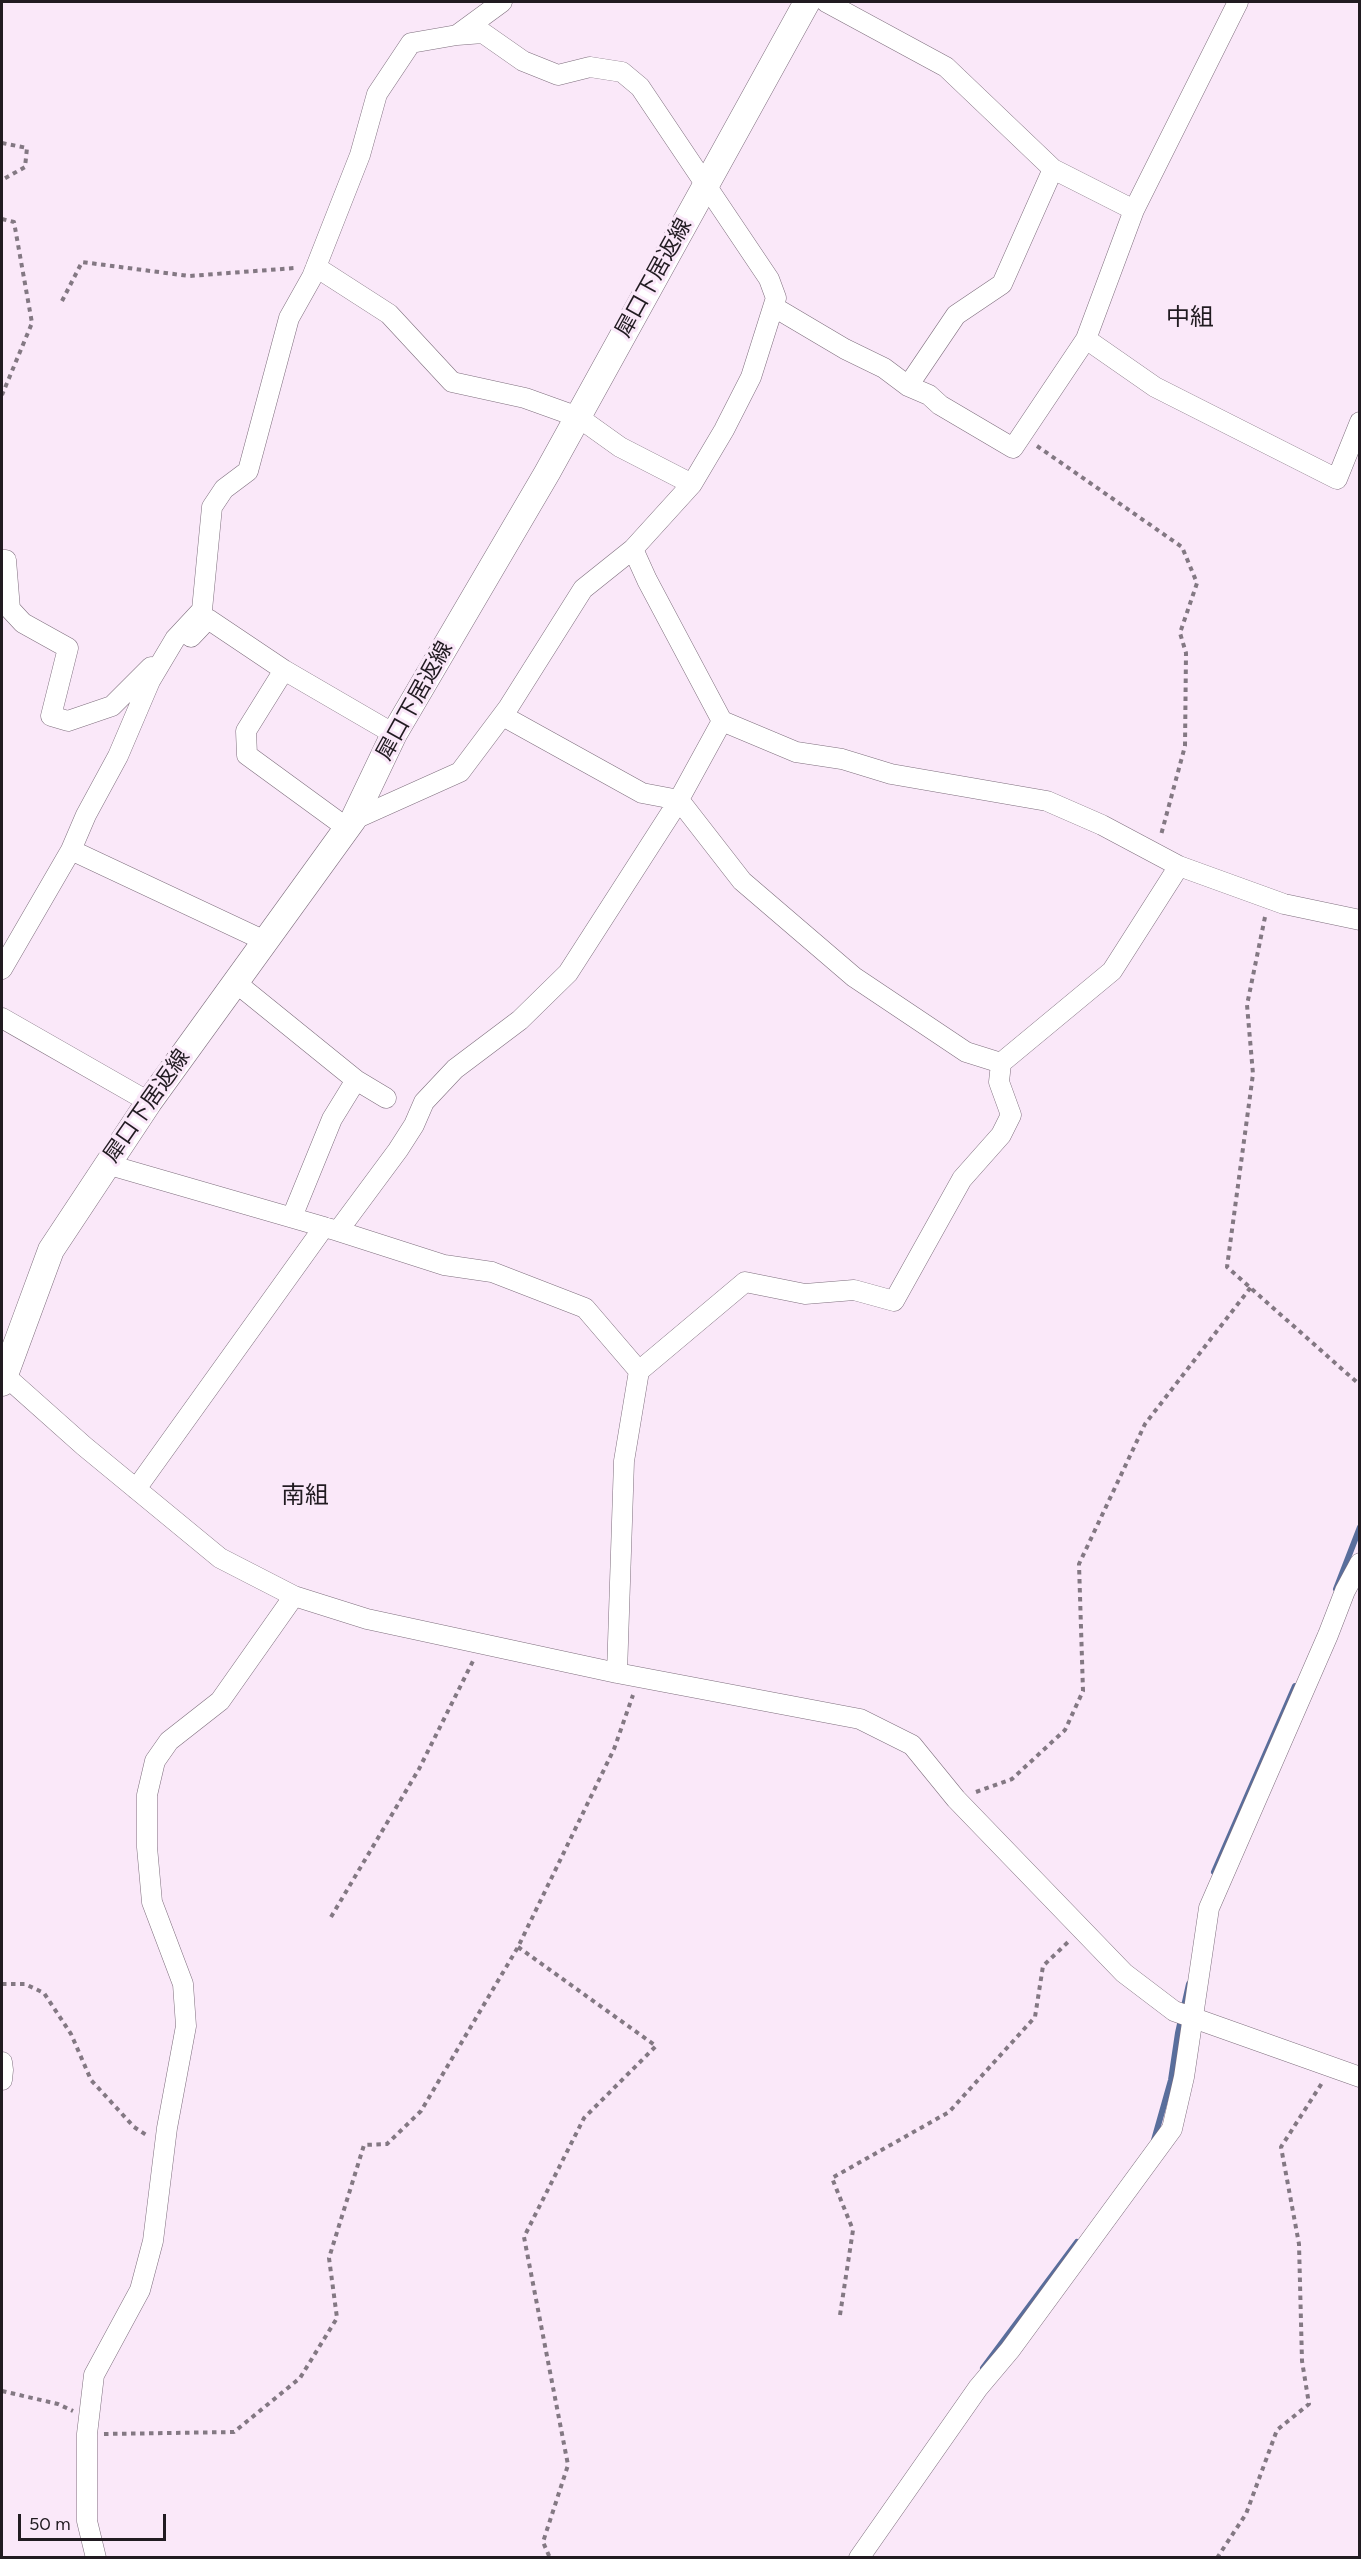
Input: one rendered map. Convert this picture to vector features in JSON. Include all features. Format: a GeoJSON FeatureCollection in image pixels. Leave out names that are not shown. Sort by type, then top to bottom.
{"type":"FeatureCollection","features":[{"type":"Feature","properties":{"kind":"main road","name":"犀口下居返線"},"geometry":{"type":"LineString","coordinates":[[2,1377],[51,1250],[149,1102],[350,824],[394,734],[578,417],[807,2]]}},
{"type":"Feature","properties":{"kind":"street"},"geometry":{"type":"LineString","coordinates":[[457,35],[502,2]]}},
{"type":"Feature","properties":{"kind":"street"},"geometry":{"type":"LineString","coordinates":[[826,2],[946,67],[1053,169],[1134,210]]}},
{"type":"Feature","properties":{"kind":"street"},"geometry":{"type":"LineString","coordinates":[[774,307],[845,349],[884,368],[908,386],[929,395],[940,405],[1013,448],[1086,339],[1134,210],[1239,2]]}},
{"type":"Feature","properties":{"kind":"street"},"geometry":{"type":"LineString","coordinates":[[2,969],[71,850],[157,670],[175,639],[202,609],[212,507],[224,489],[248,471],[289,318],[316,267],[360,155],[377,94],[411,43],[483,33],[523,61],[558,75],[590,67],[622,72],[640,87],[769,279],[776,298],[751,377],[724,429],[692,484],[633,549],[583,589],[502,716],[460,772],[350,824],[247,755],[246,731],[284,670]]}},
{"type":"Feature","properties":{"kind":"street"},"geometry":{"type":"LineString","coordinates":[[908,386],[956,315],[1002,284],[1053,169]]}},
{"type":"Feature","properties":{"kind":"street"},"geometry":{"type":"LineString","coordinates":[[316,267],[389,314],[452,382],[525,398],[578,417],[620,447],[692,484]]}},
{"type":"Feature","properties":{"kind":"street"},"geometry":{"type":"LineString","coordinates":[[1086,339],[1155,387],[1336,479],[1359,422]]}},
{"type":"Feature","properties":{"kind":"street"},"geometry":{"type":"LineString","coordinates":[[633,549],[647,580],[722,721],[796,752],[842,759],[891,774],[1047,801],[1102,825],[1179,866],[1284,904],[1359,920]]}},
{"type":"Feature","properties":{"kind":"street"},"geometry":{"type":"LineString","coordinates":[[2,560],[6,560],[10,609],[23,623],[68,648],[51,716],[68,721],[112,706],[170,648]]}},
{"type":"Feature","properties":{"kind":"street"},"geometry":{"type":"LineString","coordinates":[[157,670],[208,620],[284,670],[394,734]]}},
{"type":"Feature","properties":{"kind":"street"},"geometry":{"type":"LineString","coordinates":[[502,716],[642,793],[679,800],[742,881],[854,977],[966,1052],[1001,1063]]}},
{"type":"Feature","properties":{"kind":"street"},"geometry":{"type":"LineString","coordinates":[[136,1489],[331,1229],[398,1150],[414,1125],[423,1102],[455,1069],[520,1020],[568,973],[679,800],[722,721]]}},
{"type":"Feature","properties":{"kind":"street"},"geometry":{"type":"LineString","coordinates":[[71,850],[265,941]]}},
{"type":"Feature","properties":{"kind":"street"},"geometry":{"type":"LineString","coordinates":[[617,1673],[624,1461],[639,1371],[745,1282],[805,1294],[854,1290],[894,1301],[962,1179],[1001,1135],[1011,1114],[999,1082],[1001,1063],[1112,971],[1179,866]]}},
{"type":"Feature","properties":{"kind":"street"},"geometry":{"type":"LineString","coordinates":[[235,982],[356,1080],[386,1098]]}},
{"type":"Feature","properties":{"kind":"street"},"geometry":{"type":"LineString","coordinates":[[2,1018],[149,1102]]}},
{"type":"Feature","properties":{"kind":"street"},"geometry":{"type":"LineString","coordinates":[[292,1217],[332,1119],[356,1080]]}},
{"type":"Feature","properties":{"kind":"street"},"geometry":{"type":"LineString","coordinates":[[106,1164],[292,1217],[444,1265],[492,1272],[585,1308],[639,1371]]}},
{"type":"Feature","properties":{"kind":"street"},"geometry":{"type":"LineString","coordinates":[[2,1377],[220,1558],[294,1596],[367,1619],[481,1644],[617,1673],[860,1719],[912,1745],[956,1799],[1124,1973],[1184,2014],[1359,2076]]}},
{"type":"Feature","properties":{"kind":"street"},"geometry":{"type":"LineString","coordinates":[[859,2558],[978,2388],[1010,2350],[1172,2129],[1184,2014],[1209,1908],[1359,1563]]}},
{"type":"Feature","properties":{"kind":"street"},"geometry":{"type":"LineString","coordinates":[[96,2558],[87,2521],[88,2427],[94,2375],[140,2290],[153,2241],[164,2147],[186,2026],[183,1984],[152,1902],[147,1847],[147,1796],[155,1761],[169,1741],[220,1701],[294,1596]]}},
{"type":"Feature","properties":{"kind":"street"},"geometry":{"type":"LineString","coordinates":[[2,2062],[2,2079]]}},
{"type":"Feature","properties":{"kind":"path"},"geometry":{"type":"LineString","coordinates":[[2,143],[27,148],[25,167],[2,180]]}},
{"type":"Feature","properties":{"kind":"path"},"geometry":{"type":"LineString","coordinates":[[2,219],[14,222],[32,323],[2,395]]}},
{"type":"Feature","properties":{"kind":"path"},"geometry":{"type":"LineString","coordinates":[[62,301],[82,262],[189,276],[316,267]]}},
{"type":"Feature","properties":{"kind":"path"},"geometry":{"type":"LineString","coordinates":[[1021,436],[1182,547],[1197,583],[1180,633],[1186,653],[1185,746],[1156,854]]}},
{"type":"Feature","properties":{"kind":"path"},"geometry":{"type":"LineString","coordinates":[[1269,899],[1247,1005],[1253,1074],[1227,1267],[1359,1385]]}},
{"type":"Feature","properties":{"kind":"path"},"geometry":{"type":"LineString","coordinates":[[956,1799],[1012,1779],[1065,1730],[1083,1691],[1079,1564],[1145,1424],[1251,1287]]}},
{"type":"Feature","properties":{"kind":"path"},"geometry":{"type":"LineString","coordinates":[[331,1917],[419,1769],[481,1644]]}},
{"type":"Feature","properties":{"kind":"path"},"geometry":{"type":"LineString","coordinates":[[2,2391],[58,2404],[88,2427],[234,2432],[300,2378],[337,2318],[329,2258],[363,2145],[387,2144],[421,2111],[518,1947],[614,1749],[639,1677]]}},
{"type":"Feature","properties":{"kind":"path"},"geometry":{"type":"LineString","coordinates":[[840,2315],[853,2230],[832,2178],[949,2112],[1035,2017],[1043,1966],[1082,1929]]}},
{"type":"Feature","properties":{"kind":"path"},"geometry":{"type":"LineString","coordinates":[[518,1947],[656,2046],[584,2118],[524,2237],[568,2465],[543,2542],[549,2558]]}},
{"type":"Feature","properties":{"kind":"path"},"geometry":{"type":"LineString","coordinates":[[2,1984],[25,1984],[44,1993],[71,2034],[91,2080],[134,2127],[164,2147]]}},
{"type":"Feature","properties":{"kind":"path"},"geometry":{"type":"LineString","coordinates":[[1217,2558],[1246,2514],[1278,2430],[1309,2404],[1302,2361],[1299,2244],[1281,2147],[1332,2067]]}},
{"type":"Feature","properties":{"kind":"waterway"},"geometry":{"type":"LineString","coordinates":[[1336,1589],[1360,1527]]}},
{"type":"Feature","properties":{"kind":"waterway"},"geometry":{"type":"LineString","coordinates":[[1214,1872],[1295,1686]]}},
{"type":"Feature","properties":{"kind":"waterway"},"geometry":{"type":"LineString","coordinates":[[1154,2140],[1171,2080],[1189,1984]]}},
{"type":"Feature","properties":{"kind":"waterway"},"geometry":{"type":"LineString","coordinates":[[983,2368],[1077,2242]]}},
{"type":"Feature","properties":{"kind":"district","name":"中組"},"geometry":{"type":"Point","coordinates":[1190,318]}},
{"type":"Feature","properties":{"kind":"district","name":"南組"},"geometry":{"type":"Point","coordinates":[305,1496]}}]}
